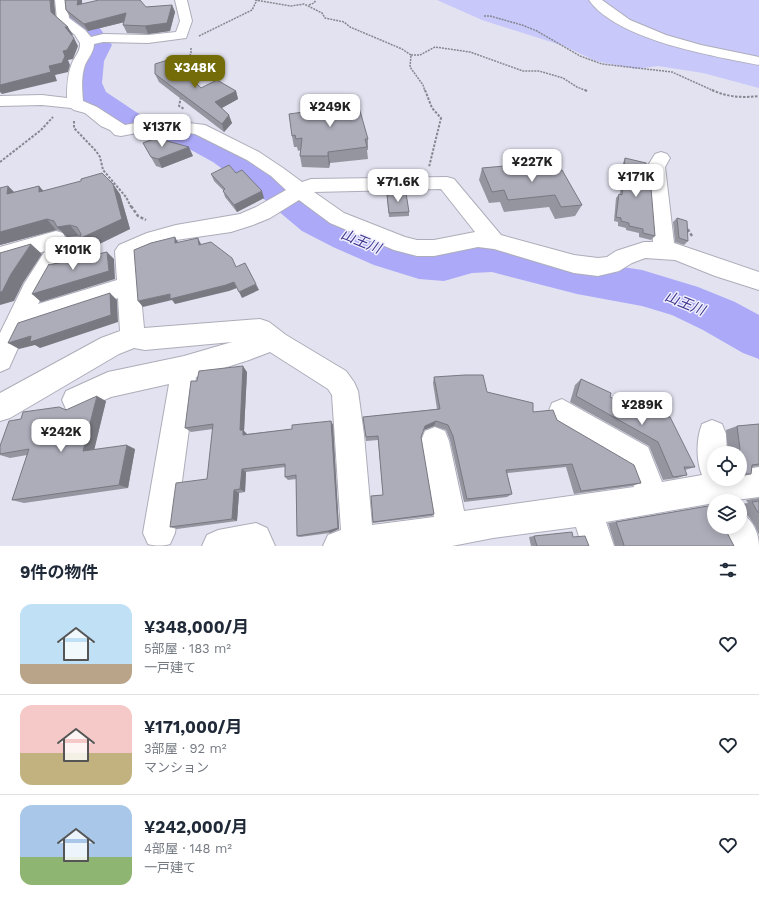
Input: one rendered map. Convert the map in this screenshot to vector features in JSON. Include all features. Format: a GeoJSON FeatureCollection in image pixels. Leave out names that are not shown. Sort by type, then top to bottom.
{"type":"FeatureCollection","features":[{"type":"Feature","properties":{"kind":"street"},"geometry":{"type":"LineString","coordinates":[[61,0],[62,18],[87,42],[87,48],[79,63],[74,88],[73,104]]}},
{"type":"Feature","properties":{"kind":"street"},"geometry":{"type":"LineString","coordinates":[[87,42],[103,38],[184,38],[186,21],[181,0]]}},
{"type":"Feature","properties":{"kind":"street"},"geometry":{"type":"LineString","coordinates":[[595,0],[612,14],[630,25],[663,38],[718,53],[759,61]]}},
{"type":"Feature","properties":{"kind":"street"},"geometry":{"type":"LineString","coordinates":[[0,101],[42,100],[73,104],[91,110],[116,126],[121,131],[157,124],[199,129],[253,156],[277,172],[294,194],[313,202],[337,218],[401,244],[417,248],[434,248],[478,239],[494,241],[574,264],[598,266],[611,265],[624,257],[644,250],[676,252],[723,270],[759,281]]}},
{"type":"Feature","properties":{"kind":"street"},"geometry":{"type":"LineString","coordinates":[[661,158],[656,167],[664,251]]}},
{"type":"Feature","properties":{"kind":"street"},"geometry":{"type":"LineString","coordinates":[[134,337],[131,325],[127,286],[126,251],[157,237],[232,224],[269,210],[294,194],[311,186],[447,184],[494,241]]}},
{"type":"Feature","properties":{"kind":"street"},"geometry":{"type":"LineString","coordinates":[[0,256],[56,239],[56,250],[32,291],[0,360]]}},
{"type":"Feature","properties":{"kind":"street"},"geometry":{"type":"LineString","coordinates":[[56,250],[79,245]]}},
{"type":"Feature","properties":{"kind":"street"},"geometry":{"type":"LineString","coordinates":[[18,320],[127,286]]}},
{"type":"Feature","properties":{"kind":"street"},"geometry":{"type":"LineString","coordinates":[[0,408],[110,346],[134,337],[152,339],[260,330],[272,340],[337,380],[345,391],[350,435],[352,545],[452,530],[493,522],[587,510],[653,499],[708,486]]}},
{"type":"Feature","properties":{"kind":"street"},"geometry":{"type":"LineString","coordinates":[[75,400],[108,385],[184,368],[249,349],[272,340]]}},
{"type":"Feature","properties":{"kind":"street"},"geometry":{"type":"LineString","coordinates":[[159,533],[184,368]]}},
{"type":"Feature","properties":{"kind":"street"},"geometry":{"type":"LineString","coordinates":[[562,413],[638,457],[653,499]]}},
{"type":"Feature","properties":{"kind":"street"},"geometry":{"type":"LineString","coordinates":[[712,434],[713,446]]}},
{"type":"Feature","properties":{"kind":"street"},"geometry":{"type":"LineString","coordinates":[[435,441],[452,530]]}},
{"type":"Feature","properties":{"kind":"street"},"geometry":{"type":"LineString","coordinates":[[747,483],[759,482]]}},
{"type":"Feature","properties":{"kind":"street"},"geometry":{"type":"LineString","coordinates":[[587,510],[598,546]]}},
{"type":"Feature","properties":{"kind":"street"},"geometry":{"type":"LineString","coordinates":[[740,534],[747,546]]}},
{"type":"Feature","properties":{"kind":"street"},"geometry":{"type":"LineString","coordinates":[[218,546],[256,539],[259,546]]}},
{"type":"Feature","properties":{"kind":"path"},"geometry":{"type":"LineString","coordinates":[[183,76],[182,73],[191,53],[191,47],[184,38],[208,32],[252,10],[256,0],[291,6],[304,4],[322,13],[325,18],[344,22],[350,27],[402,49],[411,55],[420,55],[435,47],[470,52],[523,71],[539,71],[562,78],[587,91]]}},
{"type":"Feature","properties":{"kind":"path"},"geometry":{"type":"LineString","coordinates":[[308,6],[316,0]]}},
{"type":"Feature","properties":{"kind":"path"},"geometry":{"type":"LineString","coordinates":[[484,16],[490,16],[522,25],[537,31],[580,56],[602,64],[672,72],[720,94],[743,98],[759,96]]}},
{"type":"Feature","properties":{"kind":"path"},"geometry":{"type":"LineString","coordinates":[[411,55],[410,67],[423,85],[432,108],[441,118],[429,167],[431,173],[436,177],[445,180],[447,184]]}},
{"type":"Feature","properties":{"kind":"path"},"geometry":{"type":"LineString","coordinates":[[182,96],[178,106],[199,122],[199,129]]}},
{"type":"Feature","properties":{"kind":"path"},"geometry":{"type":"LineString","coordinates":[[0,162],[73,104]]}},
{"type":"Feature","properties":{"kind":"path"},"geometry":{"type":"LineString","coordinates":[[73,104],[74,128],[90,143],[100,156],[103,170],[126,196],[131,207],[138,216],[171,234]]}},
{"type":"Feature","properties":{"kind":"path"},"geometry":{"type":"LineString","coordinates":[[683,222],[692,237],[697,242]]}},
{"type":"Feature","properties":{"kind":"shaded area"},"geometry":{"type":"Polygon","coordinates":[[[437,0],[759,0],[759,88],[703,73],[658,66],[636,69],[596,61],[564,46],[482,20],[437,0]]]}},
{"type":"Feature","properties":{"kind":"building"},"geometry":{"type":"Polygon","coordinates":[[[0,0],[50,0],[51,12],[68,27],[65,27],[74,38],[67,50],[63,51],[65,56],[62,63],[49,66],[51,72],[0,85],[0,0]]]}},
{"type":"Feature","properties":{"kind":"building"},"geometry":{"type":"Polygon","coordinates":[[[65,0],[78,0],[77,5],[99,0],[140,0],[146,7],[172,5],[167,23],[145,26],[123,25],[126,13],[84,24],[66,10],[65,0]]]}},
{"type":"Feature","properties":{"kind":"building"},"geometry":{"type":"Polygon","coordinates":[[[171,59],[201,88],[217,80],[236,91],[215,102],[229,115],[222,124],[155,74],[155,64],[171,59]]]}},
{"type":"Feature","properties":{"kind":"building"},"geometry":{"type":"Polygon","coordinates":[[[356,97],[368,139],[365,139],[367,147],[328,152],[328,156],[300,156],[302,138],[296,139],[295,135],[292,136],[289,114],[311,111],[311,109],[330,106],[330,104],[336,103],[335,99],[356,97]]]}},
{"type":"Feature","properties":{"kind":"building"},"geometry":{"type":"Polygon","coordinates":[[[156,138],[189,147],[158,159],[151,157],[143,143],[156,138]]]}},
{"type":"Feature","properties":{"kind":"building"},"geometry":{"type":"Polygon","coordinates":[[[625,158],[646,163],[646,187],[651,188],[655,236],[643,233],[643,229],[629,226],[629,223],[621,221],[621,218],[616,217],[619,194],[622,195],[625,158]]]}},
{"type":"Feature","properties":{"kind":"building"},"geometry":{"type":"Polygon","coordinates":[[[539,163],[540,165],[553,164],[556,171],[562,170],[582,205],[561,207],[555,195],[508,200],[504,190],[492,192],[482,168],[539,163]]]}},
{"type":"Feature","properties":{"kind":"building"},"geometry":{"type":"Polygon","coordinates":[[[229,165],[236,173],[242,170],[262,191],[234,205],[223,191],[225,189],[211,174],[229,165]]]}},
{"type":"Feature","properties":{"kind":"building"},"geometry":{"type":"Polygon","coordinates":[[[102,173],[113,184],[122,219],[79,239],[81,234],[77,227],[70,225],[57,227],[54,221],[47,219],[0,232],[0,188],[8,186],[7,194],[39,186],[39,192],[81,181],[81,179],[102,173]]]}},
{"type":"Feature","properties":{"kind":"building"},"geometry":{"type":"Polygon","coordinates":[[[406,193],[409,212],[389,213],[387,195],[406,193]]]}},
{"type":"Feature","properties":{"kind":"building"},"geometry":{"type":"Polygon","coordinates":[[[677,218],[687,221],[688,241],[679,238],[677,218]]]}},
{"type":"Feature","properties":{"kind":"building"},"geometry":{"type":"Polygon","coordinates":[[[175,237],[175,243],[198,238],[199,245],[211,242],[232,258],[236,267],[245,263],[256,284],[239,292],[234,282],[170,299],[170,294],[138,301],[134,250],[151,243],[175,237]]]}},
{"type":"Feature","properties":{"kind":"building"},"geometry":{"type":"Polygon","coordinates":[[[31,244],[11,274],[2,292],[0,292],[0,253],[31,244]]]}},
{"type":"Feature","properties":{"kind":"building"},"geometry":{"type":"Polygon","coordinates":[[[107,252],[109,271],[32,294],[49,264],[107,252]]]}},
{"type":"Feature","properties":{"kind":"building"},"geometry":{"type":"Polygon","coordinates":[[[110,293],[111,315],[30,342],[31,336],[8,343],[18,323],[110,293]]]}},
{"type":"Feature","properties":{"kind":"building"},"geometry":{"type":"Polygon","coordinates":[[[243,366],[240,430],[243,430],[243,435],[292,429],[292,425],[331,421],[338,528],[297,536],[296,475],[285,477],[285,464],[242,469],[240,489],[234,490],[232,519],[170,527],[176,483],[207,479],[213,424],[185,428],[191,381],[197,381],[199,371],[243,366]]]}},
{"type":"Feature","properties":{"kind":"building"},"geometry":{"type":"Polygon","coordinates":[[[483,375],[487,392],[533,403],[533,412],[553,410],[557,420],[634,465],[641,483],[581,491],[572,464],[506,470],[512,494],[467,499],[453,436],[448,425],[436,421],[425,426],[421,437],[434,514],[373,522],[371,496],[383,495],[378,436],[366,437],[363,417],[440,409],[434,377],[483,375]]]}},
{"type":"Feature","properties":{"kind":"building"},"geometry":{"type":"Polygon","coordinates":[[[581,379],[611,393],[610,397],[644,413],[670,417],[695,467],[684,467],[687,475],[673,477],[658,442],[576,396],[581,379]]]}},
{"type":"Feature","properties":{"kind":"building"},"geometry":{"type":"Polygon","coordinates":[[[97,396],[83,451],[127,445],[119,485],[12,500],[29,449],[0,454],[0,446],[9,421],[21,419],[23,412],[59,407],[66,410],[97,396]]]}},
{"type":"Feature","properties":{"kind":"building"},"geometry":{"type":"Polygon","coordinates":[[[759,424],[759,464],[752,465],[751,474],[747,474],[747,446],[740,446],[737,426],[759,424]]]}},
{"type":"Feature","properties":{"kind":"building"},"geometry":{"type":"Polygon","coordinates":[[[759,501],[759,513],[752,502],[759,501]]]}},
{"type":"Feature","properties":{"kind":"building"},"geometry":{"type":"Polygon","coordinates":[[[707,506],[707,534],[728,534],[734,546],[623,546],[624,545],[616,522],[707,506]]]}},
{"type":"Feature","properties":{"kind":"building"},"geometry":{"type":"Polygon","coordinates":[[[572,532],[573,537],[585,536],[589,546],[537,546],[534,536],[572,532]]]}},
{"type":"Feature","properties":{"kind":"waterway","name":"山王川"},"geometry":{"type":"LineString","coordinates":[[71,0],[71,14],[90,32],[99,45],[91,61],[88,83],[93,96],[125,119],[147,129],[191,137],[225,154],[278,191],[315,221],[347,237],[388,254],[419,263],[444,265],[472,257],[492,256],[577,277],[642,288],[683,300],[719,316],[759,338]]}}]}
